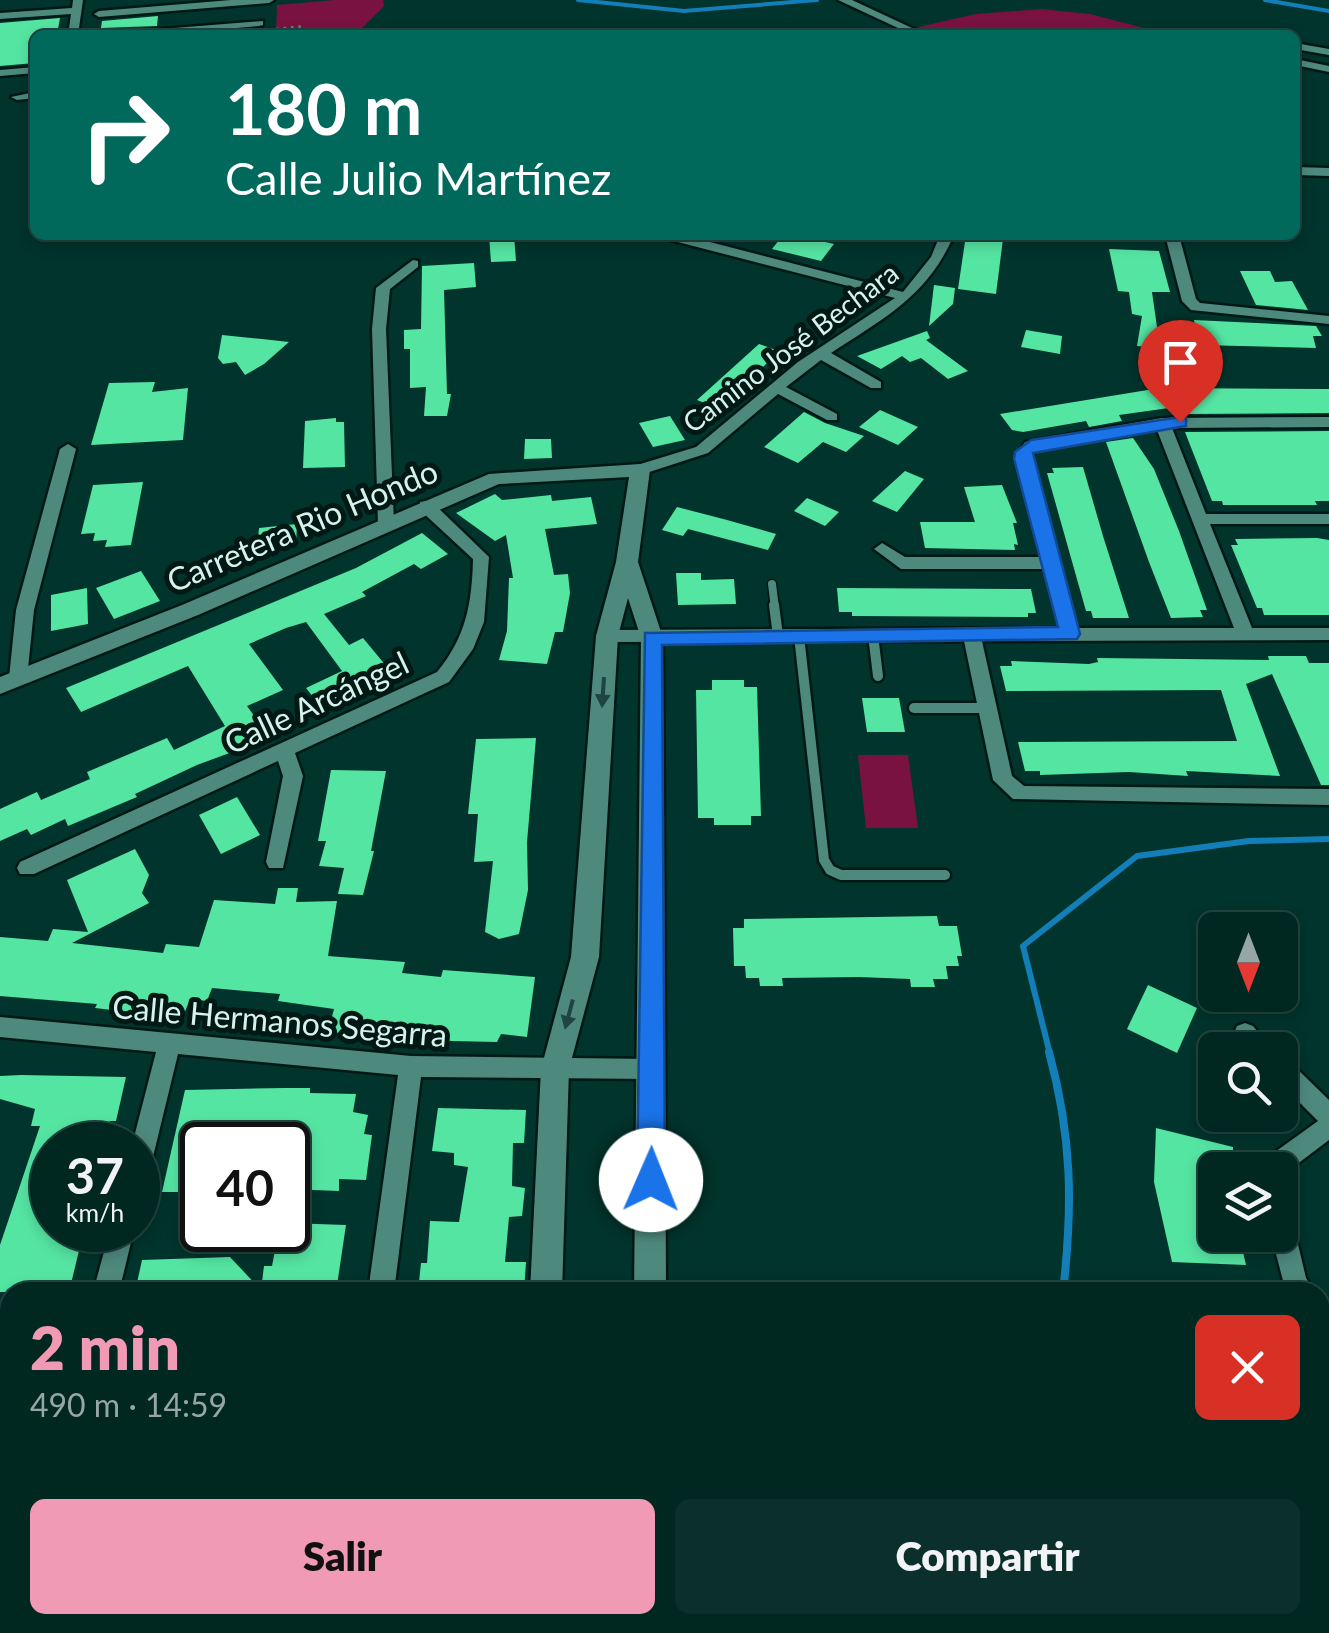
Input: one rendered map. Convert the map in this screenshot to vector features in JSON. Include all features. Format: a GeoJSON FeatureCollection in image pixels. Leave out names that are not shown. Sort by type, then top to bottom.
{"type":"FeatureCollection","features":[{"type":"Feature","properties":{"kind":"street"},"geometry":{"type":"LineString","coordinates":[[98,14],[269,0]]}},
{"type":"Feature","properties":{"kind":"street"},"geometry":{"type":"LineString","coordinates":[[844,0],[911,30]]}},
{"type":"Feature","properties":{"kind":"street"},"geometry":{"type":"LineString","coordinates":[[259,29],[261,1]]}},
{"type":"Feature","properties":{"kind":"street"},"geometry":{"type":"LineString","coordinates":[[0,16],[77,5],[74,30]]}},
{"type":"Feature","properties":{"kind":"street"},"geometry":{"type":"LineString","coordinates":[[1300,47],[1326,52]]}},
{"type":"Feature","properties":{"kind":"street"},"geometry":{"type":"LineString","coordinates":[[1300,63],[1329,69]]}},
{"type":"Feature","properties":{"kind":"street"},"geometry":{"type":"LineString","coordinates":[[0,74],[30,71]]}},
{"type":"Feature","properties":{"kind":"street"},"geometry":{"type":"LineString","coordinates":[[16,96],[30,95]]}},
{"type":"Feature","properties":{"kind":"street"},"geometry":{"type":"LineString","coordinates":[[1300,171],[1329,172]]}},
{"type":"Feature","properties":{"kind":"street"},"geometry":{"type":"LineString","coordinates":[[686,240],[906,297]]}},
{"type":"Feature","properties":{"kind":"street","name":"Camino José Bechara"},"geometry":{"type":"LineString","coordinates":[[640,470],[702,450],[820,353],[906,297],[937,258],[945,240]]}},
{"type":"Feature","properties":{"kind":"street"},"geometry":{"type":"LineString","coordinates":[[1173,240],[1189,301],[1196,307],[1329,320]]}},
{"type":"Feature","properties":{"kind":"street"},"geometry":{"type":"LineString","coordinates":[[386,524],[379,330],[383,288],[413,264]]}},
{"type":"Feature","properties":{"kind":"street"},"geometry":{"type":"LineString","coordinates":[[820,353],[876,385]]}},
{"type":"Feature","properties":{"kind":"street"},"geometry":{"type":"LineString","coordinates":[[776,388],[832,417]]}},
{"type":"Feature","properties":{"kind":"street"},"geometry":{"type":"LineString","coordinates":[[1070,634],[1024,452],[1031,446],[1162,424],[1329,422]]}},
{"type":"Feature","properties":{"kind":"street"},"geometry":{"type":"LineString","coordinates":[[1162,424],[1245,634]]}},
{"type":"Feature","properties":{"kind":"street"},"geometry":{"type":"LineString","coordinates":[[9,682],[68,449]]}},
{"type":"Feature","properties":{"kind":"street"},"geometry":{"type":"LineString","coordinates":[[546,1282],[555,1069],[585,957],[607,636],[627,562],[640,470]]}},
{"type":"Feature","properties":{"kind":"street","name":"Carretera Rio Hondo"},"geometry":{"type":"LineString","coordinates":[[9,682],[190,610],[496,478],[640,470]]}},
{"type":"Feature","properties":{"kind":"street","name":"Calle Arcángel"},"geometry":{"type":"LineString","coordinates":[[27,868],[443,677],[464,654],[481,609],[481,557],[426,506]]}},
{"type":"Feature","properties":{"kind":"street"},"geometry":{"type":"LineString","coordinates":[[1199,519],[1329,519]]}},
{"type":"Feature","properties":{"kind":"street"},"geometry":{"type":"LineString","coordinates":[[882,549],[901,563],[1049,563]]}},
{"type":"Feature","properties":{"kind":"street"},"geometry":{"type":"LineString","coordinates":[[627,562],[652,638],[650,1282]]}},
{"type":"Feature","properties":{"kind":"street"},"geometry":{"type":"LineString","coordinates":[[972,635],[1002,780],[1020,794],[1329,797]]}},
{"type":"Feature","properties":{"kind":"street"},"geometry":{"type":"LineString","coordinates":[[607,636],[1327,637]]}},
{"type":"Feature","properties":{"kind":"street"},"geometry":{"type":"LineString","coordinates":[[276,862],[293,776],[284,751]]}},
{"type":"Feature","properties":{"kind":"street","name":"Calle Hermanos Segarra"},"geometry":{"type":"LineString","coordinates":[[0,1028],[411,1066],[652,1069]]}},
{"type":"Feature","properties":{"kind":"street"},"geometry":{"type":"LineString","coordinates":[[150,1122],[169,1045]]}},
{"type":"Feature","properties":{"kind":"street"},"geometry":{"type":"LineString","coordinates":[[382,1282],[411,1066]]}},
{"type":"Feature","properties":{"kind":"street"},"geometry":{"type":"LineString","coordinates":[[1298,1085],[1329,1116]]}},
{"type":"Feature","properties":{"kind":"street"},"geometry":{"type":"LineString","coordinates":[[1294,1152],[1329,1126]]}},
{"type":"Feature","properties":{"kind":"street"},"geometry":{"type":"LineString","coordinates":[[109,1282],[116,1252]]}},
{"type":"Feature","properties":{"kind":"street"},"geometry":{"type":"LineString","coordinates":[[1288,1252],[1295,1282]]}},
{"type":"Feature","properties":{"kind":"lane"},"geometry":{"type":"LineString","coordinates":[[772,584],[778,636]]}},
{"type":"Feature","properties":{"kind":"lane"},"geometry":{"type":"LineString","coordinates":[[873,635],[878,676]]}},
{"type":"Feature","properties":{"kind":"lane"},"geometry":{"type":"LineString","coordinates":[[799,636],[824,860],[830,870],[841,875],[946,875]]}},
{"type":"Feature","properties":{"kind":"lane"},"geometry":{"type":"LineString","coordinates":[[914,708],[986,708]]}},
{"type":"Feature","properties":{"kind":"path"},"geometry":{"type":"LineString","coordinates":[[276,29],[305,26]]}},
{"type":"Feature","properties":{"kind":"shaded area"},"geometry":{"type":"Polygon","coordinates":[[[383,0],[384,6],[360,30],[276,30],[277,5],[383,0]]]}},
{"type":"Feature","properties":{"kind":"shaded area"},"geometry":{"type":"Polygon","coordinates":[[[1041,9],[1090,14],[1152,30],[918,27],[976,14],[1041,9]]]}},
{"type":"Feature","properties":{"kind":"shaded area"},"geometry":{"type":"Polygon","coordinates":[[[858,755],[908,755],[918,828],[866,828],[858,755]]]}},
{"type":"Feature","properties":{"kind":"building"},"geometry":{"type":"Polygon","coordinates":[[[158,16],[157,26],[101,28],[102,21],[158,16]]]}},
{"type":"Feature","properties":{"kind":"building"},"geometry":{"type":"Polygon","coordinates":[[[60,18],[58,30],[30,30],[30,63],[0,66],[0,23],[60,18]]]}},
{"type":"Feature","properties":{"kind":"building"},"geometry":{"type":"Polygon","coordinates":[[[489,240],[514,240],[516,261],[491,262],[489,240]]]}},
{"type":"Feature","properties":{"kind":"building"},"geometry":{"type":"Polygon","coordinates":[[[779,240],[834,244],[821,261],[772,249],[779,240]]]}},
{"type":"Feature","properties":{"kind":"building"},"geometry":{"type":"Polygon","coordinates":[[[965,240],[1003,240],[996,294],[958,289],[965,240]]]}},
{"type":"Feature","properties":{"kind":"building"},"geometry":{"type":"Polygon","coordinates":[[[1109,249],[1159,251],[1170,292],[1152,292],[1160,348],[1137,346],[1142,316],[1132,314],[1129,292],[1118,291],[1109,249]]]}},
{"type":"Feature","properties":{"kind":"building"},"geometry":{"type":"Polygon","coordinates":[[[474,263],[476,287],[444,290],[447,394],[451,394],[447,416],[424,416],[426,387],[410,388],[410,349],[404,349],[404,330],[421,329],[422,266],[474,263]]]}},
{"type":"Feature","properties":{"kind":"building"},"geometry":{"type":"Polygon","coordinates":[[[1240,271],[1270,271],[1275,282],[1292,281],[1308,310],[1256,305],[1240,271]]]}},
{"type":"Feature","properties":{"kind":"building"},"geometry":{"type":"Polygon","coordinates":[[[934,285],[955,288],[953,304],[929,326],[934,285]]]}},
{"type":"Feature","properties":{"kind":"building"},"geometry":{"type":"Polygon","coordinates":[[[1194,320],[1316,326],[1322,336],[1313,336],[1316,348],[1199,345],[1194,320]]]}},
{"type":"Feature","properties":{"kind":"building"},"geometry":{"type":"Polygon","coordinates":[[[1026,330],[1062,336],[1060,354],[1021,347],[1026,330]]]}},
{"type":"Feature","properties":{"kind":"building"},"geometry":{"type":"Polygon","coordinates":[[[927,331],[930,338],[926,340],[968,371],[948,379],[921,358],[910,362],[902,356],[881,369],[857,356],[927,331]]]}},
{"type":"Feature","properties":{"kind":"building"},"geometry":{"type":"Polygon","coordinates":[[[222,335],[289,342],[245,375],[236,362],[223,364],[218,358],[222,335]]]}},
{"type":"Feature","properties":{"kind":"building"},"geometry":{"type":"Polygon","coordinates":[[[759,344],[779,351],[738,392],[717,408],[697,400],[759,344]]]}},
{"type":"Feature","properties":{"kind":"building"},"geometry":{"type":"Polygon","coordinates":[[[155,382],[152,392],[188,388],[183,440],[91,445],[109,383],[155,382]]]}},
{"type":"Feature","properties":{"kind":"building"},"geometry":{"type":"Polygon","coordinates":[[[1160,388],[1329,389],[1329,413],[1179,414],[1176,407],[1119,415],[1122,421],[1089,427],[1086,421],[1023,432],[1012,430],[1000,414],[1160,388]]]}},
{"type":"Feature","properties":{"kind":"building"},"geometry":{"type":"Polygon","coordinates":[[[880,410],[918,427],[898,445],[859,427],[880,410]]]}},
{"type":"Feature","properties":{"kind":"building"},"geometry":{"type":"Polygon","coordinates":[[[804,412],[864,436],[846,452],[823,442],[798,463],[764,447],[804,412]]]}},
{"type":"Feature","properties":{"kind":"building"},"geometry":{"type":"Polygon","coordinates":[[[670,416],[685,440],[653,447],[639,423],[670,416]]]}},
{"type":"Feature","properties":{"kind":"building"},"geometry":{"type":"Polygon","coordinates":[[[336,418],[336,422],[344,422],[345,467],[303,468],[305,421],[336,418]]]}},
{"type":"Feature","properties":{"kind":"building"},"geometry":{"type":"Polygon","coordinates":[[[1329,431],[1329,501],[1315,501],[1317,505],[1223,505],[1222,501],[1212,501],[1185,432],[1329,431]]]}},
{"type":"Feature","properties":{"kind":"building"},"geometry":{"type":"Polygon","coordinates":[[[1133,438],[1154,469],[1179,531],[1207,610],[1200,610],[1203,617],[1171,618],[1149,562],[1106,442],[1133,438]]]}},
{"type":"Feature","properties":{"kind":"building"},"geometry":{"type":"Polygon","coordinates":[[[525,439],[551,439],[552,458],[524,459],[525,439]]]}},
{"type":"Feature","properties":{"kind":"building"},"geometry":{"type":"Polygon","coordinates":[[[1083,467],[1129,618],[1093,618],[1091,611],[1086,611],[1047,473],[1054,473],[1052,468],[1083,467]]]}},
{"type":"Feature","properties":{"kind":"building"},"geometry":{"type":"Polygon","coordinates":[[[905,471],[924,479],[897,512],[872,501],[905,471]]]}},
{"type":"Feature","properties":{"kind":"building"},"geometry":{"type":"Polygon","coordinates":[[[143,482],[131,545],[105,547],[107,540],[93,541],[95,533],[81,534],[93,485],[143,482]]]}},
{"type":"Feature","properties":{"kind":"building"},"geometry":{"type":"Polygon","coordinates":[[[1002,485],[1017,523],[1013,523],[1018,545],[1014,544],[1015,550],[925,548],[920,522],[975,522],[964,487],[1002,485]]]}},
{"type":"Feature","properties":{"kind":"building"},"geometry":{"type":"Polygon","coordinates":[[[495,494],[502,500],[551,495],[552,501],[591,497],[597,524],[545,529],[554,575],[568,574],[570,593],[563,632],[555,632],[547,664],[499,660],[507,631],[509,578],[513,578],[506,535],[495,541],[456,513],[495,494]]]}},
{"type":"Feature","properties":{"kind":"building"},"geometry":{"type":"Polygon","coordinates":[[[807,498],[839,512],[825,526],[794,511],[807,498]]]}},
{"type":"Feature","properties":{"kind":"building"},"geometry":{"type":"Polygon","coordinates":[[[677,507],[776,534],[768,550],[688,529],[683,536],[662,530],[677,507]]]}},
{"type":"Feature","properties":{"kind":"building"},"geometry":{"type":"Polygon","coordinates":[[[297,524],[296,545],[257,551],[259,528],[297,524]]]}},
{"type":"Feature","properties":{"kind":"building"},"geometry":{"type":"Polygon","coordinates":[[[422,533],[448,554],[421,569],[414,564],[362,592],[366,596],[324,614],[349,645],[363,638],[387,667],[374,673],[379,679],[321,707],[306,688],[342,671],[306,622],[286,628],[249,644],[283,690],[247,706],[270,738],[197,765],[135,794],[137,797],[68,826],[65,819],[31,835],[27,829],[0,841],[0,809],[37,792],[41,800],[90,779],[87,772],[167,738],[174,750],[225,726],[188,666],[81,712],[66,688],[356,568],[422,533]]]}},
{"type":"Feature","properties":{"kind":"building"},"geometry":{"type":"Polygon","coordinates":[[[1235,539],[1329,540],[1329,615],[1264,615],[1262,608],[1257,608],[1231,545],[1238,545],[1235,539]]]}},
{"type":"Feature","properties":{"kind":"building"},"geometry":{"type":"Polygon","coordinates":[[[141,571],[160,601],[114,619],[96,588],[141,571]]]}},
{"type":"Feature","properties":{"kind":"building"},"geometry":{"type":"Polygon","coordinates":[[[676,573],[701,573],[701,580],[734,579],[736,604],[678,605],[676,573]]]}},
{"type":"Feature","properties":{"kind":"building"},"geometry":{"type":"Polygon","coordinates":[[[87,588],[88,624],[51,631],[51,595],[87,588]]]}},
{"type":"Feature","properties":{"kind":"building"},"geometry":{"type":"Polygon","coordinates":[[[837,588],[1031,589],[1036,613],[1028,613],[1028,617],[852,616],[852,612],[839,612],[837,588]]]}},
{"type":"Feature","properties":{"kind":"building"},"geometry":{"type":"Polygon","coordinates":[[[1268,656],[1306,656],[1309,663],[1329,663],[1329,785],[1321,785],[1272,674],[1246,684],[1280,776],[1186,771],[1188,776],[1129,772],[1040,775],[1040,771],[1025,771],[1018,742],[1237,741],[1221,690],[1006,691],[1000,666],[1012,666],[1011,661],[1089,664],[1098,662],[1097,658],[1269,660],[1268,656]]]}},
{"type":"Feature","properties":{"kind":"building"},"geometry":{"type":"Polygon","coordinates":[[[712,680],[744,680],[744,687],[757,687],[761,816],[751,816],[751,825],[714,825],[714,818],[698,818],[696,690],[712,690],[712,680]]]}},
{"type":"Feature","properties":{"kind":"building"},"geometry":{"type":"Polygon","coordinates":[[[862,698],[899,698],[905,732],[867,732],[862,698]]]}},
{"type":"Feature","properties":{"kind":"building"},"geometry":{"type":"Polygon","coordinates":[[[536,738],[527,842],[528,890],[519,934],[499,939],[485,932],[493,861],[474,862],[478,814],[468,814],[476,739],[536,738]]]}},
{"type":"Feature","properties":{"kind":"building"},"geometry":{"type":"Polygon","coordinates":[[[331,770],[386,771],[363,895],[338,894],[344,868],[319,866],[326,841],[318,841],[331,770]]]}},
{"type":"Feature","properties":{"kind":"building"},"geometry":{"type":"Polygon","coordinates":[[[237,797],[260,835],[221,854],[199,815],[237,797]]]}},
{"type":"Feature","properties":{"kind":"building"},"geometry":{"type":"Polygon","coordinates":[[[135,849],[149,875],[142,893],[149,903],[72,943],[163,953],[166,944],[199,947],[214,900],[275,904],[278,888],[298,888],[296,902],[337,901],[328,956],[405,962],[402,973],[441,977],[443,970],[535,977],[527,1037],[501,1034],[497,1042],[452,1041],[328,1032],[334,1009],[278,1001],[280,994],[212,988],[207,1001],[190,999],[184,1014],[121,1011],[95,1008],[97,1004],[0,996],[0,937],[48,941],[53,929],[88,932],[67,880],[135,849]]]}},
{"type":"Feature","properties":{"kind":"building"},"geometry":{"type":"Polygon","coordinates":[[[937,916],[939,926],[957,926],[962,956],[957,956],[959,966],[946,966],[948,979],[933,979],[935,987],[911,987],[910,979],[859,977],[782,978],[783,986],[760,986],[759,978],[746,978],[745,966],[734,966],[733,928],[744,928],[744,919],[937,916]]]}},
{"type":"Feature","properties":{"kind":"building"},"geometry":{"type":"Polygon","coordinates":[[[1148,985],[1197,1008],[1177,1053],[1127,1029],[1148,985]]]}},
{"type":"Feature","properties":{"kind":"building"},"geometry":{"type":"Polygon","coordinates":[[[0,1076],[126,1077],[116,1121],[32,1122],[35,1109],[0,1099],[0,1076]]]}},
{"type":"Feature","properties":{"kind":"building"},"geometry":{"type":"Polygon","coordinates":[[[310,1088],[310,1093],[356,1094],[353,1112],[368,1115],[364,1134],[372,1135],[366,1180],[339,1179],[339,1191],[310,1190],[310,1122],[180,1122],[180,1192],[162,1192],[185,1090],[310,1088]]]}},
{"type":"Feature","properties":{"kind":"building"},"geometry":{"type":"Polygon","coordinates":[[[438,1108],[526,1110],[524,1143],[513,1143],[512,1186],[525,1188],[522,1216],[509,1217],[505,1262],[526,1262],[525,1282],[419,1282],[421,1263],[427,1263],[430,1221],[459,1222],[468,1167],[454,1165],[454,1153],[432,1151],[438,1108]]]}},
{"type":"Feature","properties":{"kind":"building"},"geometry":{"type":"Polygon","coordinates":[[[1156,1128],[1233,1147],[1233,1152],[1198,1152],[1198,1252],[1243,1252],[1246,1265],[1172,1262],[1154,1182],[1156,1128]]]}},
{"type":"Feature","properties":{"kind":"building"},"geometry":{"type":"Polygon","coordinates":[[[30,1156],[30,1252],[79,1252],[71,1282],[0,1282],[0,1245],[30,1156]]]}},
{"type":"Feature","properties":{"kind":"building"},"geometry":{"type":"Polygon","coordinates":[[[310,1224],[346,1225],[337,1282],[262,1282],[264,1266],[272,1266],[275,1252],[310,1252],[310,1224]]]}},
{"type":"Feature","properties":{"kind":"building"},"geometry":{"type":"Polygon","coordinates":[[[230,1257],[253,1282],[137,1282],[142,1260],[230,1257]]]}},
{"type":"Feature","properties":{"kind":"waterway"},"geometry":{"type":"LineString","coordinates":[[578,0],[684,11],[817,0]]}},
{"type":"Feature","properties":{"kind":"waterway"},"geometry":{"type":"LineString","coordinates":[[1265,0],[1329,11]]}},
{"type":"Feature","properties":{"kind":"waterway"},"geometry":{"type":"LineString","coordinates":[[1050,1054],[1023,946],[1137,856],[1249,841],[1329,839]]}},
{"type":"Feature","properties":{"kind":"waterway"},"geometry":{"type":"LineString","coordinates":[[1049,1052],[1062,1113],[1068,1171],[1064,1282]]}},
{"type":"Feature","properties":{"kind":"route"},"geometry":{"type":"LineString","coordinates":[[651,1180],[652,638],[1070,634],[1024,452],[1031,446],[1180,422]]}}]}
